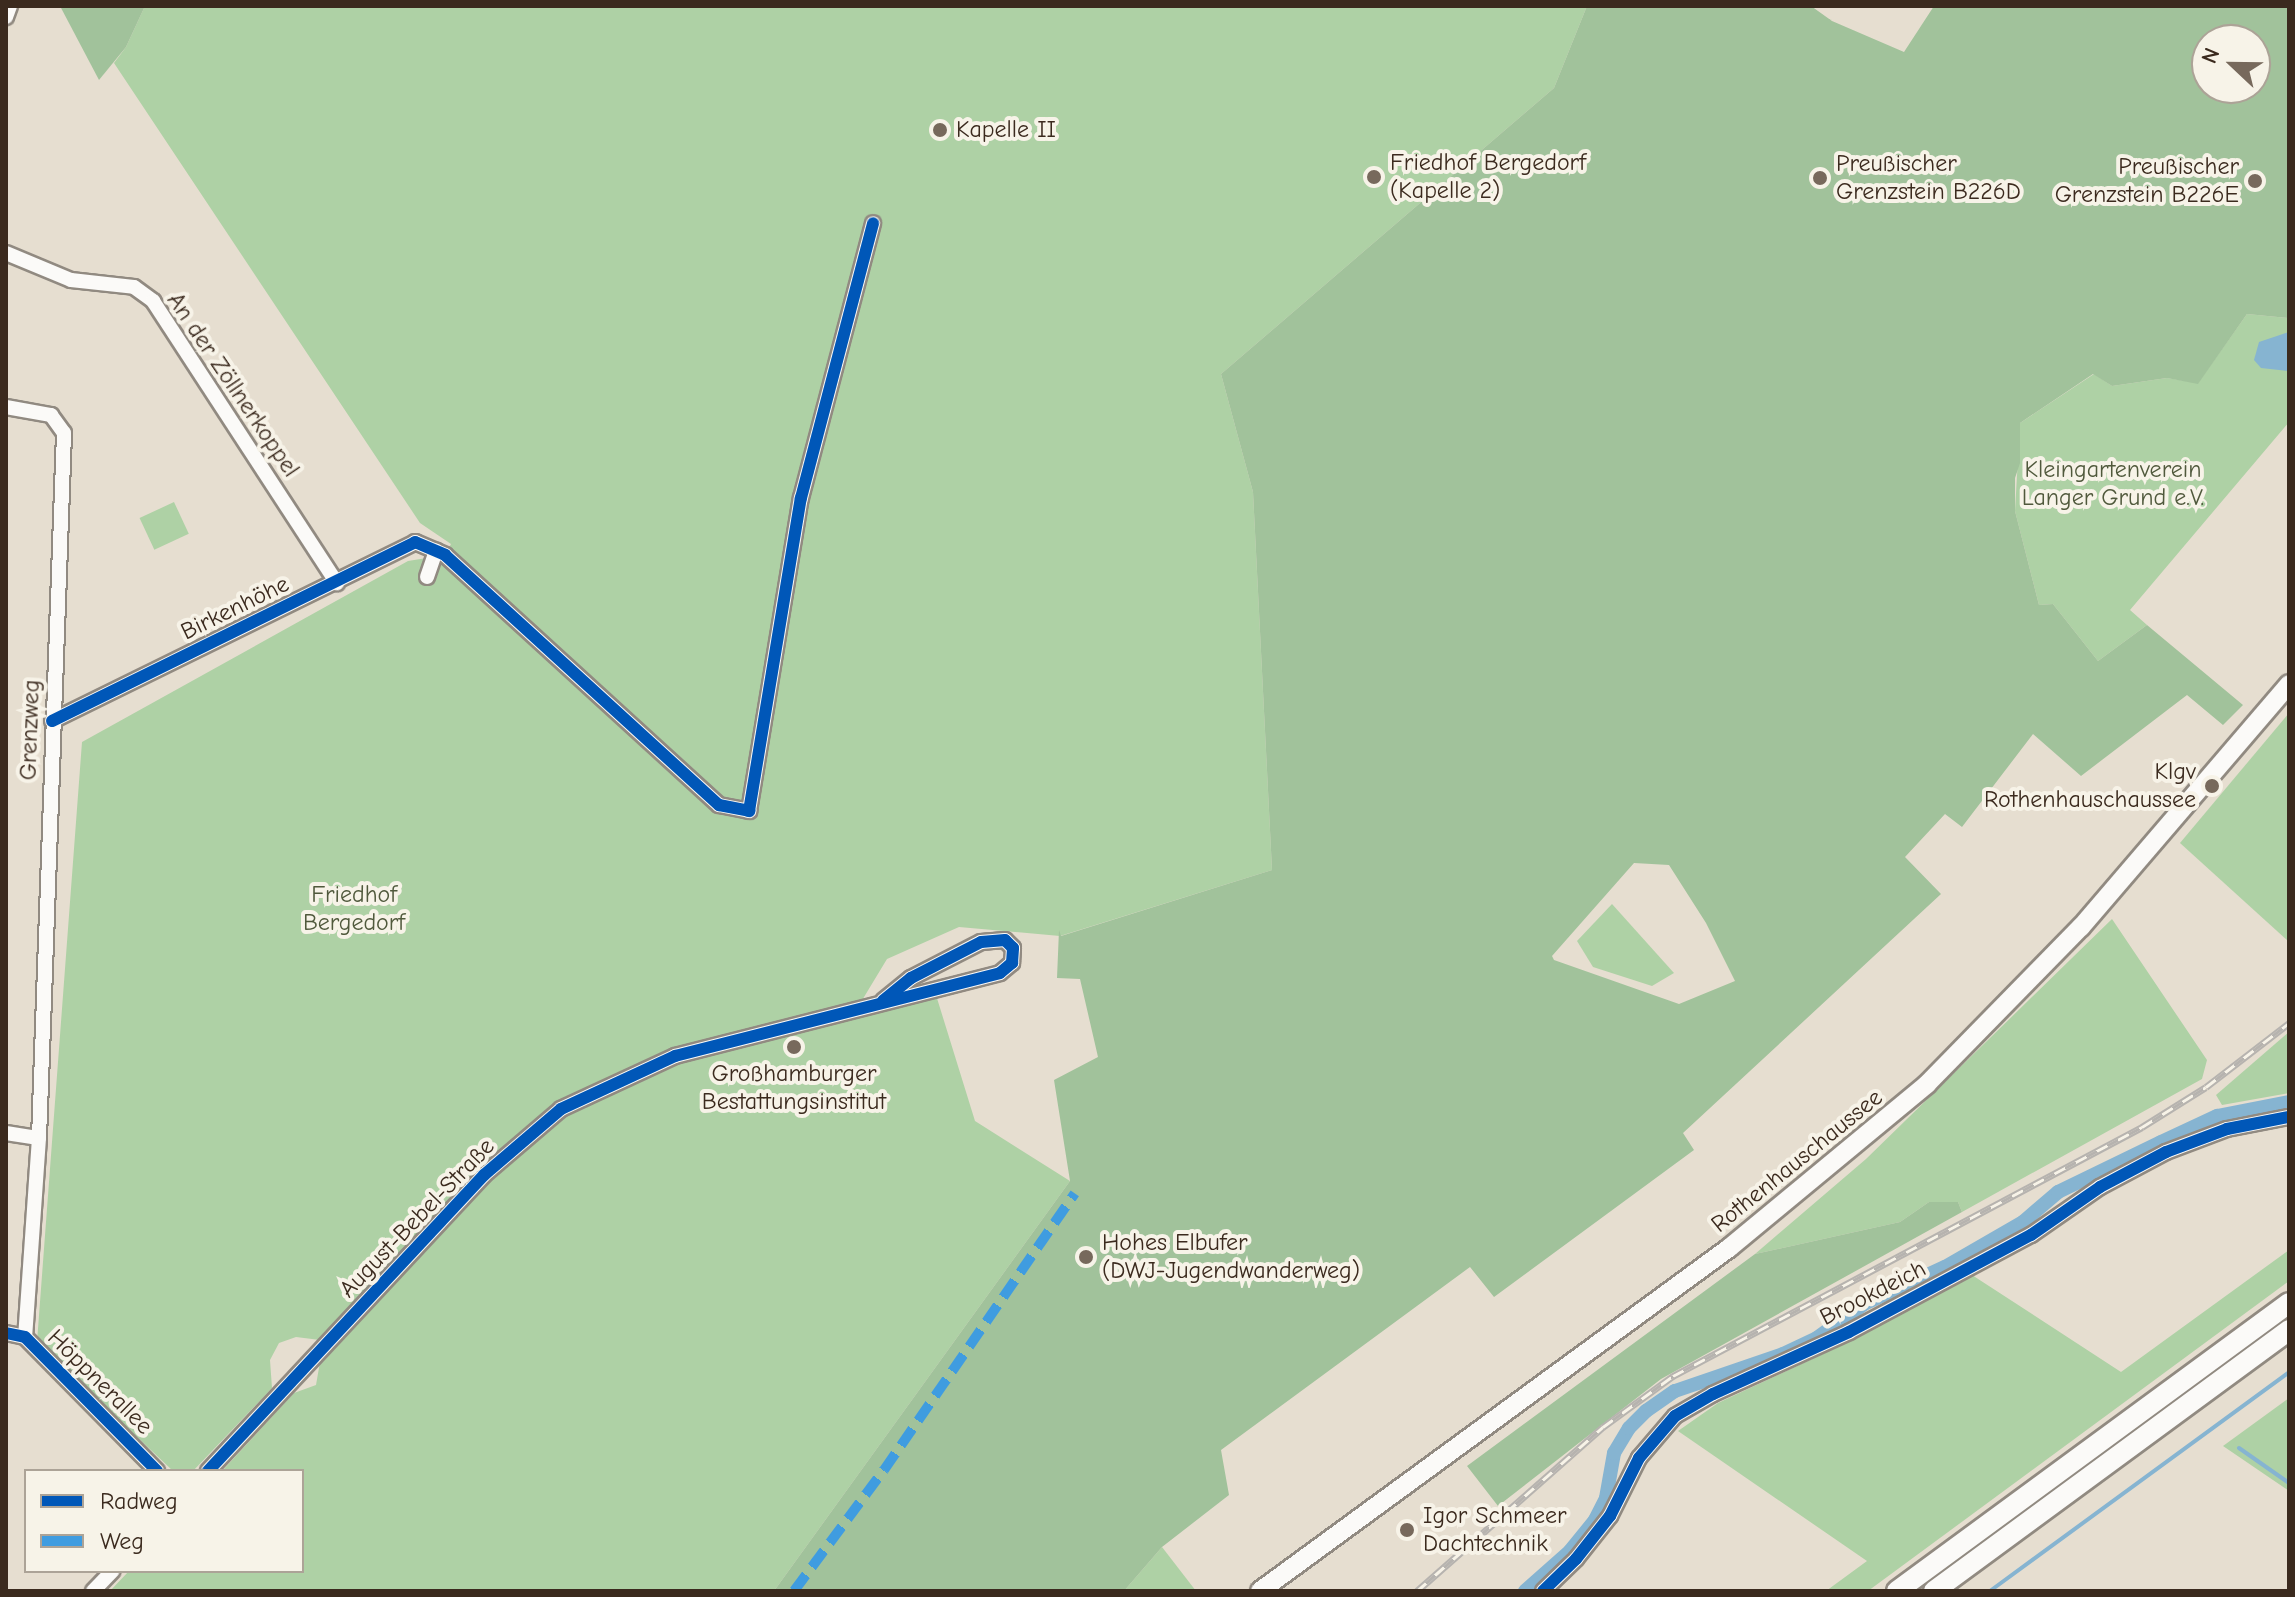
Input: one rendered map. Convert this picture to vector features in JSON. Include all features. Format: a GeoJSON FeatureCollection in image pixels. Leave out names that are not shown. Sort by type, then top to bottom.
{"type":"FeatureCollection","features":[{"type":"Feature","properties":{"kind":"highway"},"geometry":{"type":"LineString","coordinates":[[1897,1591],[2289,1303]]}},
{"type":"Feature","properties":{"kind":"highway"},"geometry":{"type":"LineString","coordinates":[[1934,1591],[2289,1330]]}},
{"type":"Feature","properties":{"kind":"main road","name":"Rothenhauschaussee"},"geometry":{"type":"LineString","coordinates":[[1260,1591],[1717,1257],[1927,1084],[2081,927],[2289,684]]}},
{"type":"Feature","properties":{"kind":"street"},"geometry":{"type":"LineString","coordinates":[[6,17],[10,6]]}},
{"type":"Feature","properties":{"kind":"street"},"geometry":{"type":"LineString","coordinates":[[427,577],[436,551],[509,613],[719,805],[749,811],[801,498],[873,223]]}},
{"type":"Feature","properties":{"kind":"street","name":"An der Zöllnerkoppel"},"geometry":{"type":"LineString","coordinates":[[6,253],[71,280],[134,287],[153,301],[337,583]]}},
{"type":"Feature","properties":{"kind":"street","name":"Grenzweg"},"geometry":{"type":"LineString","coordinates":[[6,407],[51,415],[64,433],[39,1138],[25,1337]]}},
{"type":"Feature","properties":{"kind":"street","name":"Birkenhöhe"},"geometry":{"type":"LineString","coordinates":[[52,721],[415,542],[436,551]]}},
{"type":"Feature","properties":{"kind":"street","name":"August-Bebel-Straße"},"geometry":{"type":"LineString","coordinates":[[210,1469],[484,1175],[561,1109],[675,1056],[1000,973],[1012,963],[1013,948],[1005,940],[981,942],[911,978],[883,1001]]}},
{"type":"Feature","properties":{"kind":"street","name":"Brookdeich"},"geometry":{"type":"LineString","coordinates":[[1543,1591],[1576,1559],[1610,1516],[1639,1458],[1675,1416],[1713,1394],[1849,1332],[2031,1235],[2100,1187],[2166,1152],[2227,1129],[2289,1117]]}},
{"type":"Feature","properties":{"kind":"street"},"geometry":{"type":"LineString","coordinates":[[6,1133],[39,1138]]}},
{"type":"Feature","properties":{"kind":"street","name":"Höppnerallee"},"geometry":{"type":"LineString","coordinates":[[6,1333],[25,1337],[155,1469]]}},
{"type":"Feature","properties":{"kind":"street"},"geometry":{"type":"LineString","coordinates":[[93,1591],[110,1573]]}},
{"type":"Feature","properties":{"kind":"green space"},"geometry":{"type":"Polygon","coordinates":[[[60,6],[145,6],[126,47],[99,80],[60,6]]]}},
{"type":"Feature","properties":{"kind":"green space","name":"Friedhof Bergedorf"},"geometry":{"type":"Polygon","coordinates":[[[145,6],[1587,6],[1554,88],[1221,374],[1253,492],[1272,870],[1060,936],[959,927],[887,959],[861,1002],[678,1048],[555,1103],[480,1167],[320,1340],[296,1337],[279,1343],[270,1360],[272,1388],[195,1469],[171,1469],[37,1342],[82,742],[408,561],[433,557],[442,561],[451,544],[420,523],[114,63],[126,47],[145,6]]]}},
{"type":"Feature","properties":{"kind":"green space"},"geometry":{"type":"Polygon","coordinates":[[[1587,6],[1811,6],[1832,21],[1904,52],[1934,6],[2289,6],[2289,318],[2247,314],[2198,384],[2167,378],[2112,386],[2093,374],[2020,423],[2020,463],[2015,478],[2015,511],[2039,605],[2053,604],[2098,661],[2147,625],[2243,705],[2223,725],[2187,695],[2081,776],[2033,734],[1962,827],[1945,814],[1905,857],[1941,894],[1683,1133],[1694,1150],[1494,1297],[1470,1267],[1221,1450],[1229,1495],[1162,1547],[1124,1591],[774,1591],[1070,1181],[1054,1080],[1098,1057],[1080,979],[1057,978],[1059,930],[1061,936],[1272,870],[1253,492],[1221,374],[1554,88],[1587,6]],[[1634,863],[1552,956],[1554,960],[1679,1004],[1735,981],[1706,923],[1669,865],[1634,863]]]}},
{"type":"Feature","properties":{"kind":"green space","name":"Kleingartenverein Langer Grund e.V."},"geometry":{"type":"Polygon","coordinates":[[[2247,314],[2289,318],[2289,422],[2130,610],[2147,625],[2098,661],[2053,604],[2039,605],[2015,511],[2020,423],[2094,374],[2112,386],[2167,378],[2198,383],[2247,314]]]}},
{"type":"Feature","properties":{"kind":"green space"},"geometry":{"type":"Polygon","coordinates":[[[174,502],[189,534],[154,550],[140,518],[174,502]]]}},
{"type":"Feature","properties":{"kind":"green space"},"geometry":{"type":"Polygon","coordinates":[[[2289,713],[2289,942],[2180,843],[2289,713]]]}},
{"type":"Feature","properties":{"kind":"green space"},"geometry":{"type":"Polygon","coordinates":[[[1612,904],[1674,973],[1652,986],[1593,967],[1577,941],[1612,904]]]}},
{"type":"Feature","properties":{"kind":"green space"},"geometry":{"type":"Polygon","coordinates":[[[2112,919],[2207,1060],[2202,1079],[1962,1212],[1958,1202],[1929,1202],[1900,1222],[1755,1254],[1866,1159],[2112,919]]]}},
{"type":"Feature","properties":{"kind":"green space"},"geometry":{"type":"Polygon","coordinates":[[[936,995],[975,1121],[1070,1181],[774,1591],[110,1591],[127,1573],[304,1573],[304,1469],[224,1469],[294,1393],[316,1385],[320,1362],[489,1180],[565,1115],[681,1061],[936,995]]]}},
{"type":"Feature","properties":{"kind":"green space"},"geometry":{"type":"Polygon","coordinates":[[[2289,1032],[2289,1093],[2222,1105],[2216,1095],[2289,1032]]]}},
{"type":"Feature","properties":{"kind":"green space"},"geometry":{"type":"Polygon","coordinates":[[[1929,1202],[1958,1202],[1962,1212],[1661,1379],[1498,1506],[1467,1466],[1755,1254],[1900,1222],[1929,1202]]]}},
{"type":"Feature","properties":{"kind":"green space"},"geometry":{"type":"Polygon","coordinates":[[[2289,1250],[2289,1281],[1868,1591],[1826,1591],[1867,1561],[1678,1431],[1718,1403],[1853,1340],[1972,1275],[2121,1372],[2289,1250]]]}},
{"type":"Feature","properties":{"kind":"green space"},"geometry":{"type":"Polygon","coordinates":[[[2289,1398],[2289,1491],[2223,1446],[2289,1398]]]}},
{"type":"Feature","properties":{"kind":"green space"},"geometry":{"type":"Polygon","coordinates":[[[1162,1547],[1196,1591],[1124,1591],[1162,1547]]]}},
{"type":"Feature","properties":{"kind":"water"},"geometry":{"type":"Polygon","coordinates":[[[2289,332],[2289,371],[2261,368],[2254,360],[2259,342],[2289,332]]]}},
{"type":"Feature","properties":{"kind":"waterway"},"geometry":{"type":"LineString","coordinates":[[1525,1591],[1570,1551],[1595,1520],[1606,1498],[1614,1453],[1629,1428],[1646,1411],[1675,1391],[1783,1354],[1817,1338],[1864,1304],[1945,1267],[2023,1222],[2058,1192],[2161,1142],[2217,1116],[2289,1102]]}},
{"type":"Feature","properties":{"kind":"waterway"},"geometry":{"type":"LineString","coordinates":[[1990,1591],[2289,1372]]}},
{"type":"Feature","properties":{"kind":"waterway"},"geometry":{"type":"LineString","coordinates":[[2239,1448],[2289,1483]]}},
{"type":"Feature","properties":{"kind":"railway"},"geometry":{"type":"LineString","coordinates":[[1417,1591],[1603,1427],[1673,1376],[2142,1127],[2206,1087],[2289,1023]]}},
{"type":"Feature","properties":{"kind":"marked path"},"geometry":{"type":"LineString","coordinates":[[794,1591],[884,1470],[1075,1193]]}},
{"type":"Feature","properties":{"kind":"cycle path"},"geometry":{"type":"LineString","coordinates":[[52,721],[415,542],[445,555],[719,805],[749,811],[801,498],[873,223]]}},
{"type":"Feature","properties":{"kind":"cycle path"},"geometry":{"type":"LineString","coordinates":[[210,1469],[484,1175],[561,1109],[675,1056],[1000,973],[1012,963],[1013,948],[1005,940],[981,942],[911,978],[883,1001]]}},
{"type":"Feature","properties":{"kind":"cycle path"},"geometry":{"type":"LineString","coordinates":[[1543,1591],[1576,1559],[1610,1516],[1639,1458],[1675,1416],[1713,1394],[1849,1332],[2031,1235],[2100,1187],[2166,1152],[2227,1129],[2289,1117]]}},
{"type":"Feature","properties":{"kind":"cycle path"},"geometry":{"type":"LineString","coordinates":[[6,1333],[25,1337],[155,1469]]}},
{"type":"Feature","properties":{"kind":"place","name":"Kapelle II"},"geometry":{"type":"Point","coordinates":[940,130]}},
{"type":"Feature","properties":{"kind":"place","name":"Friedhof Bergedorf (Kapelle 2)"},"geometry":{"type":"Point","coordinates":[1374,177]}},
{"type":"Feature","properties":{"kind":"place","name":"Preußischer Grenzstein B226D"},"geometry":{"type":"Point","coordinates":[1820,178]}},
{"type":"Feature","properties":{"kind":"place","name":"Preußischer Grenzstein B226E"},"geometry":{"type":"Point","coordinates":[2255,181]}},
{"type":"Feature","properties":{"kind":"place","name":"Klgv Rothenhauschaussee"},"geometry":{"type":"Point","coordinates":[2212,786]}},
{"type":"Feature","properties":{"kind":"place","name":"Großhamburger Bestattungsinstitut"},"geometry":{"type":"Point","coordinates":[794,1047]}},
{"type":"Feature","properties":{"kind":"place","name":"Hohes Elbufer (DWJ-Jugendwanderweg)"},"geometry":{"type":"Point","coordinates":[1086,1257]}},
{"type":"Feature","properties":{"kind":"place","name":"Igor Schmeer Dachtechnik"},"geometry":{"type":"Point","coordinates":[1407,1530]}}]}
